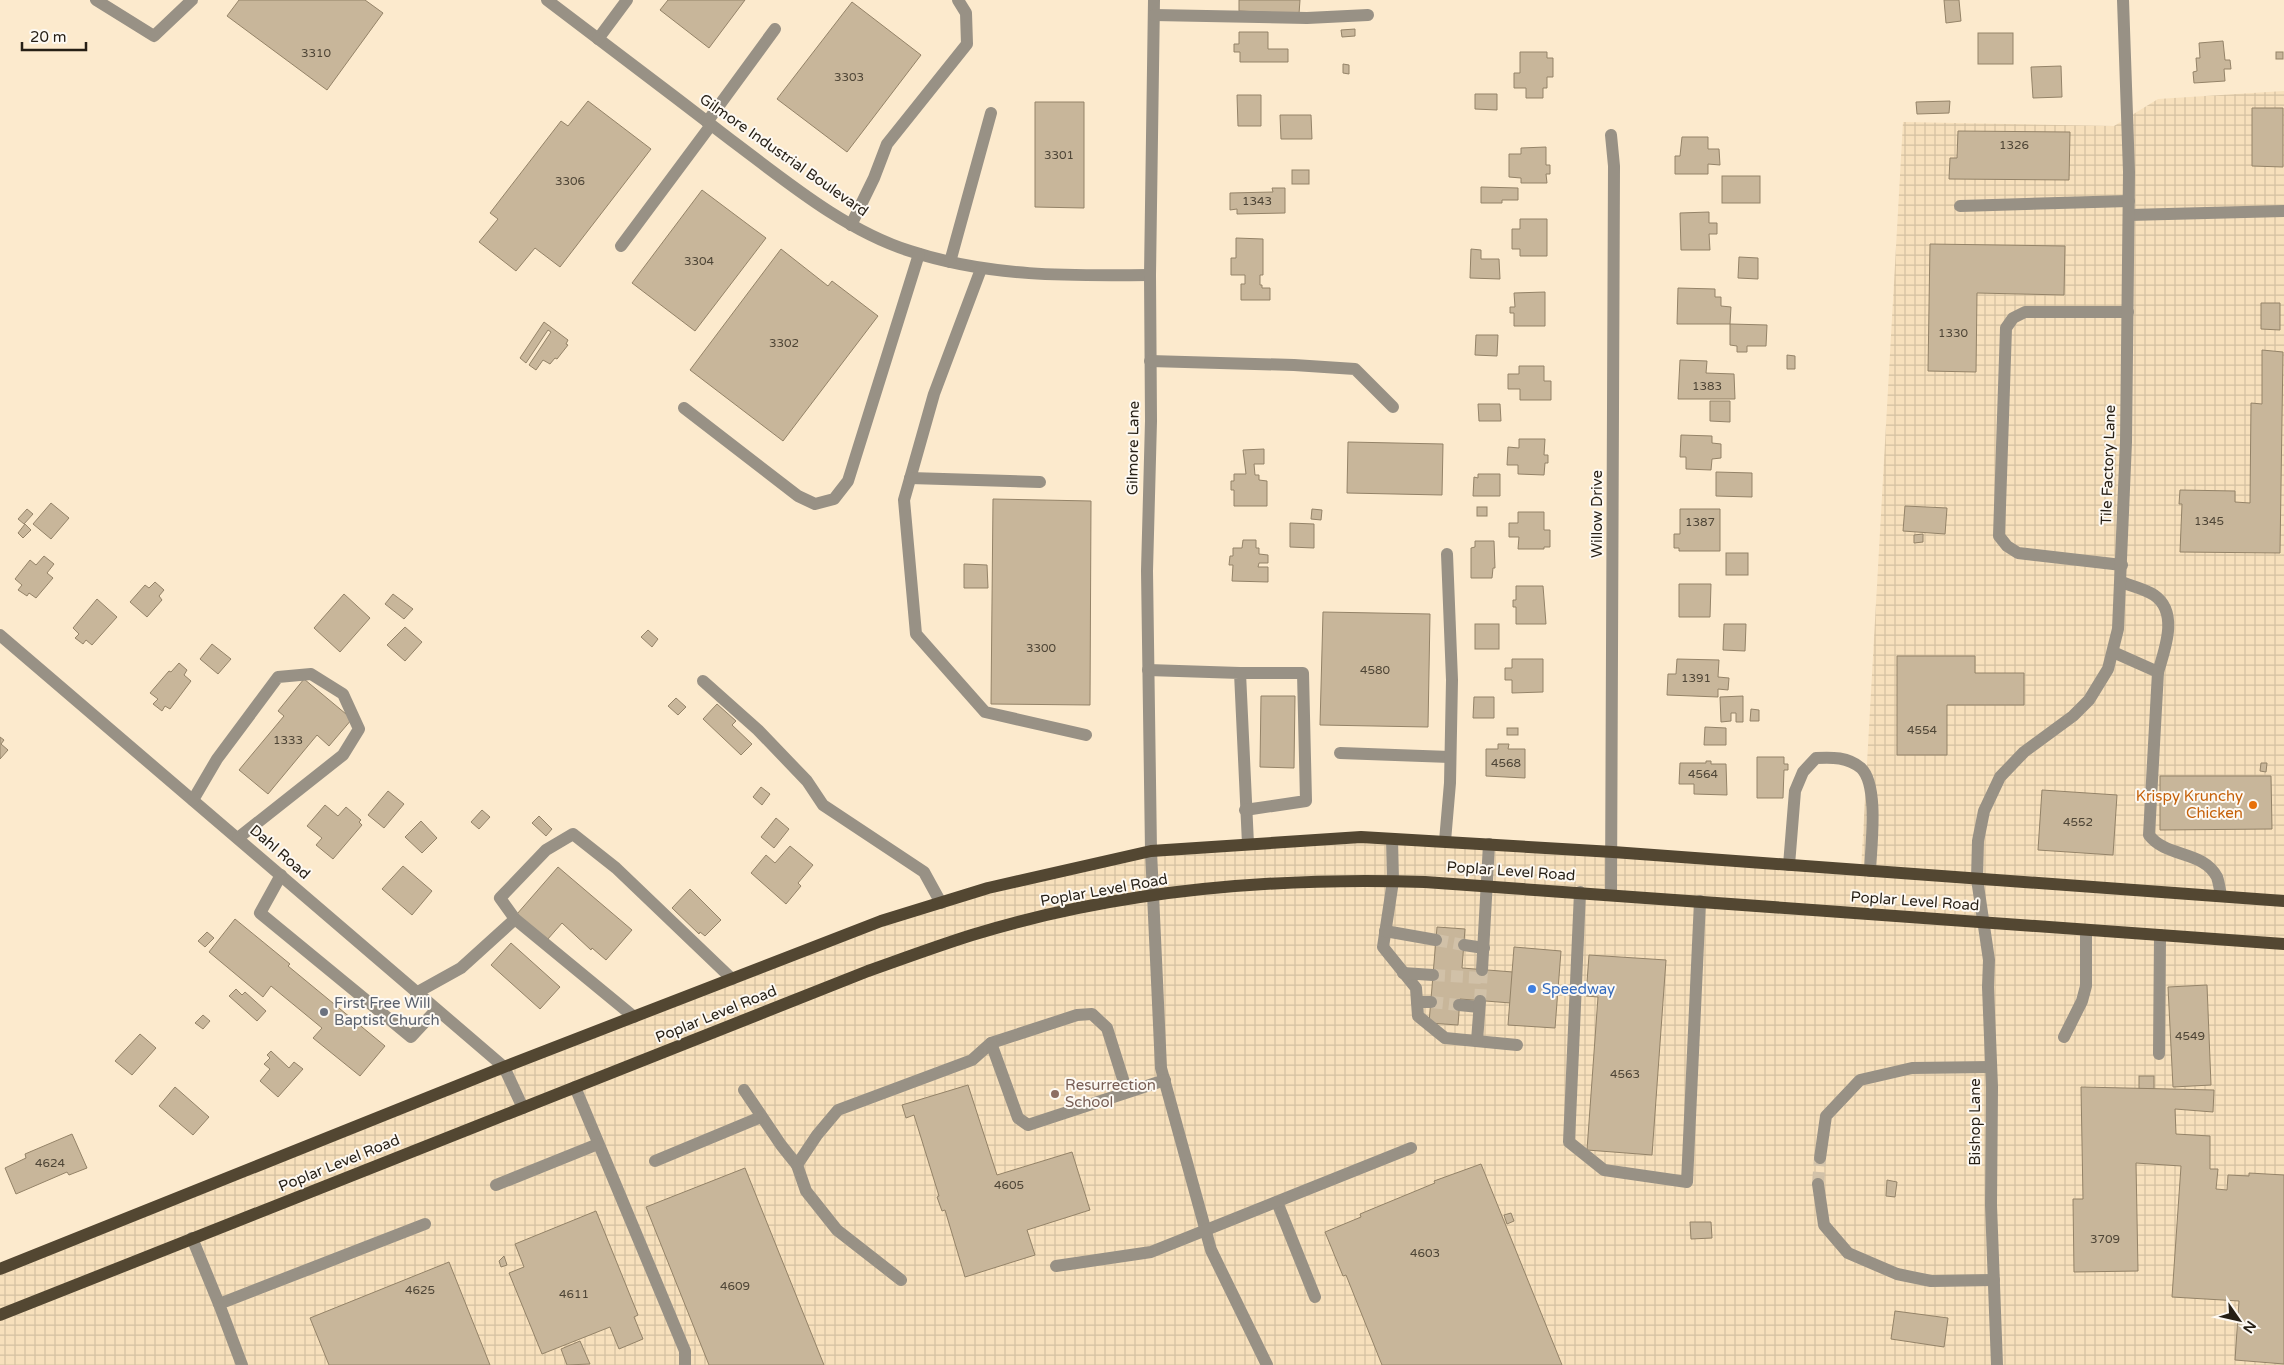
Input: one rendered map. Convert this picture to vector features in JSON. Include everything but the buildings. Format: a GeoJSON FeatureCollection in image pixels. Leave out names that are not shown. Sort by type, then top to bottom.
{"type":"FeatureCollection","features":[{"type":"Feature","properties":{"kind":"main road","name":"Poplar Level Road"},"geometry":{"type":"LineString","coordinates":[[0,1270],[504,1067],[881,921],[988,888],[1151,851],[1360,837],[1392,838],[1613,852],[2284,901]]}},
{"type":"Feature","properties":{"kind":"main road","name":"Poplar Level Road"},"geometry":{"type":"LineString","coordinates":[[0,1315],[868,971],[972,935],[1051,915],[1153,896],[1251,884],[1343,880],[1393,881],[1611,894],[2284,944]]}},
{"type":"Feature","properties":{"kind":"street"},"geometry":{"type":"LineString","coordinates":[[96,0],[154,36],[192,0]]}},
{"type":"Feature","properties":{"kind":"street","name":"Gilmore Industrial Boulevard"},"geometry":{"type":"LineString","coordinates":[[547,0],[768,168],[851,224],[919,254],[981,269],[1010,273],[1076,276],[1150,275]]}},
{"type":"Feature","properties":{"kind":"street"},"geometry":{"type":"LineString","coordinates":[[598,39],[627,0]]}},
{"type":"Feature","properties":{"kind":"street"},"geometry":{"type":"LineString","coordinates":[[851,224],[874,178],[887,144],[967,44],[966,13],[958,0]]}},
{"type":"Feature","properties":{"kind":"street","name":"Gilmore Lane"},"geometry":{"type":"LineString","coordinates":[[1154,0],[1147,571],[1151,851],[1161,1068],[1211,1250],[1267,1365]]}},
{"type":"Feature","properties":{"kind":"street","name":"Tile Factory Lane"},"geometry":{"type":"LineString","coordinates":[[1977,879],[1978,841],[1984,811],[2000,777],[2024,752],[2073,716],[2089,700],[2108,669],[2118,629],[2122,565],[2129,215],[2123,0]]}},
{"type":"Feature","properties":{"kind":"street"},"geometry":{"type":"LineString","coordinates":[[1154,15],[1307,18],[1368,15]]}},
{"type":"Feature","properties":{"kind":"street"},"geometry":{"type":"LineString","coordinates":[[620,246],[775,29]]}},
{"type":"Feature","properties":{"kind":"street"},"geometry":{"type":"LineString","coordinates":[[950,262],[991,113]]}},
{"type":"Feature","properties":{"kind":"street","name":"Willow Drive"},"geometry":{"type":"LineString","coordinates":[[1611,134],[1614,166],[1613,852],[1611,894]]}},
{"type":"Feature","properties":{"kind":"street"},"geometry":{"type":"LineString","coordinates":[[1960,206],[2129,201]]}},
{"type":"Feature","properties":{"kind":"street"},"geometry":{"type":"LineString","coordinates":[[2129,215],[2284,211]]}},
{"type":"Feature","properties":{"kind":"street"},"geometry":{"type":"LineString","coordinates":[[684,408],[798,496],[815,504],[834,499],[848,481],[919,254]]}},
{"type":"Feature","properties":{"kind":"street"},"geometry":{"type":"LineString","coordinates":[[981,269],[934,394],[904,500],[916,634],[986,712],[1086,735]]}},
{"type":"Feature","properties":{"kind":"street"},"geometry":{"type":"LineString","coordinates":[[2122,565],[2018,553],[2007,546],[1998,536],[2006,328],[2013,318],[2024,312],[2128,312]]}},
{"type":"Feature","properties":{"kind":"street"},"geometry":{"type":"LineString","coordinates":[[1150,361],[1294,365],[1355,369],[1393,407]]}},
{"type":"Feature","properties":{"kind":"street"},"geometry":{"type":"LineString","coordinates":[[910,478],[1040,482]]}},
{"type":"Feature","properties":{"kind":"street"},"geometry":{"type":"LineString","coordinates":[[1445,841],[1452,680],[1447,554]]}},
{"type":"Feature","properties":{"kind":"street"},"geometry":{"type":"LineString","coordinates":[[2121,582],[2154,594],[2165,604],[2168,618],[2165,649],[2158,672],[2149,835],[2155,844],[2193,857],[2207,865],[2217,877],[2221,896]]}},
{"type":"Feature","properties":{"kind":"street","name":"Dahl Road"},"geometry":{"type":"LineString","coordinates":[[0,635],[504,1067],[523,1108]]}},
{"type":"Feature","properties":{"kind":"street"},"geometry":{"type":"LineString","coordinates":[[2113,652],[2158,672]]}},
{"type":"Feature","properties":{"kind":"street"},"geometry":{"type":"LineString","coordinates":[[1148,670],[1303,673],[1306,801],[1245,810]]}},
{"type":"Feature","properties":{"kind":"street"},"geometry":{"type":"LineString","coordinates":[[1240,673],[1248,844]]}},
{"type":"Feature","properties":{"kind":"street"},"geometry":{"type":"LineString","coordinates":[[193,800],[217,759],[278,677],[312,674],[343,694],[359,729],[343,755],[238,838]]}},
{"type":"Feature","properties":{"kind":"street"},"geometry":{"type":"LineString","coordinates":[[702,681],[758,730],[807,780],[823,805],[924,872],[941,903]]}},
{"type":"Feature","properties":{"kind":"street"},"geometry":{"type":"LineString","coordinates":[[1340,753],[1450,757]]}},
{"type":"Feature","properties":{"kind":"street"},"geometry":{"type":"LineString","coordinates":[[1789,865],[1795,791],[1803,772],[1816,758],[1834,757],[1850,761],[1862,769],[1873,795],[1870,871]]}},
{"type":"Feature","properties":{"kind":"street"},"geometry":{"type":"LineString","coordinates":[[634,1018],[515,919],[500,898],[546,850],[573,834],[616,868],[732,979]]}},
{"type":"Feature","properties":{"kind":"street"},"geometry":{"type":"LineString","coordinates":[[1392,838],[1393,881],[1383,947],[1416,988],[1418,1016],[1445,1038],[1517,1045]]}},
{"type":"Feature","properties":{"kind":"street"},"geometry":{"type":"LineString","coordinates":[[1482,970],[1489,844]]}},
{"type":"Feature","properties":{"kind":"street"},"geometry":{"type":"LineString","coordinates":[[281,875],[260,913],[411,1037],[436,1010]]}},
{"type":"Feature","properties":{"kind":"street","name":"Bishop Lane"},"geometry":{"type":"LineString","coordinates":[[1977,879],[1989,960],[1991,1205],[1997,1365]]}},
{"type":"Feature","properties":{"kind":"street"},"geometry":{"type":"LineString","coordinates":[[1580,892],[1569,1142],[1604,1170],[1687,1182],[1700,901]]}},
{"type":"Feature","properties":{"kind":"street"},"geometry":{"type":"LineString","coordinates":[[416,993],[461,968],[515,919]]}},
{"type":"Feature","properties":{"kind":"street"},"geometry":{"type":"LineString","coordinates":[[2064,1037],[2082,1001],[2086,986],[2086,930]]}},
{"type":"Feature","properties":{"kind":"street"},"geometry":{"type":"LineString","coordinates":[[1385,931],[1436,940]]}},
{"type":"Feature","properties":{"kind":"street"},"geometry":{"type":"LineString","coordinates":[[2158,1054],[2160,935]]}},
{"type":"Feature","properties":{"kind":"street"},"geometry":{"type":"LineString","coordinates":[[1464,945],[1484,948]]}},
{"type":"Feature","properties":{"kind":"street"},"geometry":{"type":"LineString","coordinates":[[1403,973],[1433,975]]}},
{"type":"Feature","properties":{"kind":"street"},"geometry":{"type":"LineString","coordinates":[[1417,1002],[1431,1002]]}},
{"type":"Feature","properties":{"kind":"street"},"geometry":{"type":"LineString","coordinates":[[1459,1005],[1480,1004],[1477,1041]]}},
{"type":"Feature","properties":{"kind":"street"},"geometry":{"type":"LineString","coordinates":[[797,1165],[817,1135],[838,1110],[972,1060],[991,1043],[1077,1015],[1092,1014],[1107,1028],[1127,1092]]}},
{"type":"Feature","properties":{"kind":"street"},"geometry":{"type":"LineString","coordinates":[[991,1043],[1018,1118],[1028,1125],[1165,1080]]}},
{"type":"Feature","properties":{"kind":"street"},"geometry":{"type":"LineString","coordinates":[[1820,1158],[1826,1116],[1860,1080],[1912,1068],[1991,1067]]}},
{"type":"Feature","properties":{"kind":"street"},"geometry":{"type":"LineString","coordinates":[[575,1087],[685,1351],[685,1365]]}},
{"type":"Feature","properties":{"kind":"street"},"geometry":{"type":"LineString","coordinates":[[744,1090],[761,1117],[797,1165],[806,1191],[836,1230],[901,1280]]}},
{"type":"Feature","properties":{"kind":"street"},"geometry":{"type":"LineString","coordinates":[[655,1161],[761,1117]]}},
{"type":"Feature","properties":{"kind":"street"},"geometry":{"type":"LineString","coordinates":[[496,1185],[598,1144]]}},
{"type":"Feature","properties":{"kind":"street"},"geometry":{"type":"LineString","coordinates":[[1056,1266],[1151,1252],[1411,1148]]}},
{"type":"Feature","properties":{"kind":"street"},"geometry":{"type":"LineString","coordinates":[[1818,1184],[1824,1225],[1848,1253],[1897,1274],[1931,1281],[1994,1280]]}},
{"type":"Feature","properties":{"kind":"street"},"geometry":{"type":"LineString","coordinates":[[1277,1202],[1315,1297]]}},
{"type":"Feature","properties":{"kind":"street"},"geometry":{"type":"LineString","coordinates":[[219,1304],[425,1224]]}},
{"type":"Feature","properties":{"kind":"street"},"geometry":{"type":"LineString","coordinates":[[192,1238],[242,1365]]}},
{"type":"Feature","properties":{"kind":"shaded area"},"geometry":{"type":"Polygon","coordinates":[[[2284,91],[2284,1365],[0,1365],[0,1269],[881,921],[1151,851],[1361,837],[1861,870],[1903,122],[2114,126],[2158,99],[2284,91]]]}},
{"type":"Feature","properties":{"kind":"tunnel"},"geometry":{"type":"LineString","coordinates":[[1436,940],[1464,945]]}},
{"type":"Feature","properties":{"kind":"tunnel"},"geometry":{"type":"LineString","coordinates":[[1480,1001],[1482,970]]}},
{"type":"Feature","properties":{"kind":"tunnel"},"geometry":{"type":"LineString","coordinates":[[1433,975],[1482,978]]}},
{"type":"Feature","properties":{"kind":"tunnel"},"geometry":{"type":"LineString","coordinates":[[1431,1002],[1459,1005]]}},
{"type":"Feature","properties":{"kind":"tunnel"},"geometry":{"type":"LineString","coordinates":[[1818,1184],[1820,1158]]}},
{"type":"Feature","properties":{"kind":"place","name":"Krispy Krunchy Chicken"},"geometry":{"type":"Point","coordinates":[2253,805]}},
{"type":"Feature","properties":{"kind":"place","name":"Speedway"},"geometry":{"type":"Point","coordinates":[1532,989]}},
{"type":"Feature","properties":{"kind":"place","name":"First Free Will Baptist Church"},"geometry":{"type":"Point","coordinates":[324,1012]}},
{"type":"Feature","properties":{"kind":"place","name":"Resurrection School"},"geometry":{"type":"Point","coordinates":[1055,1094]}}]}
